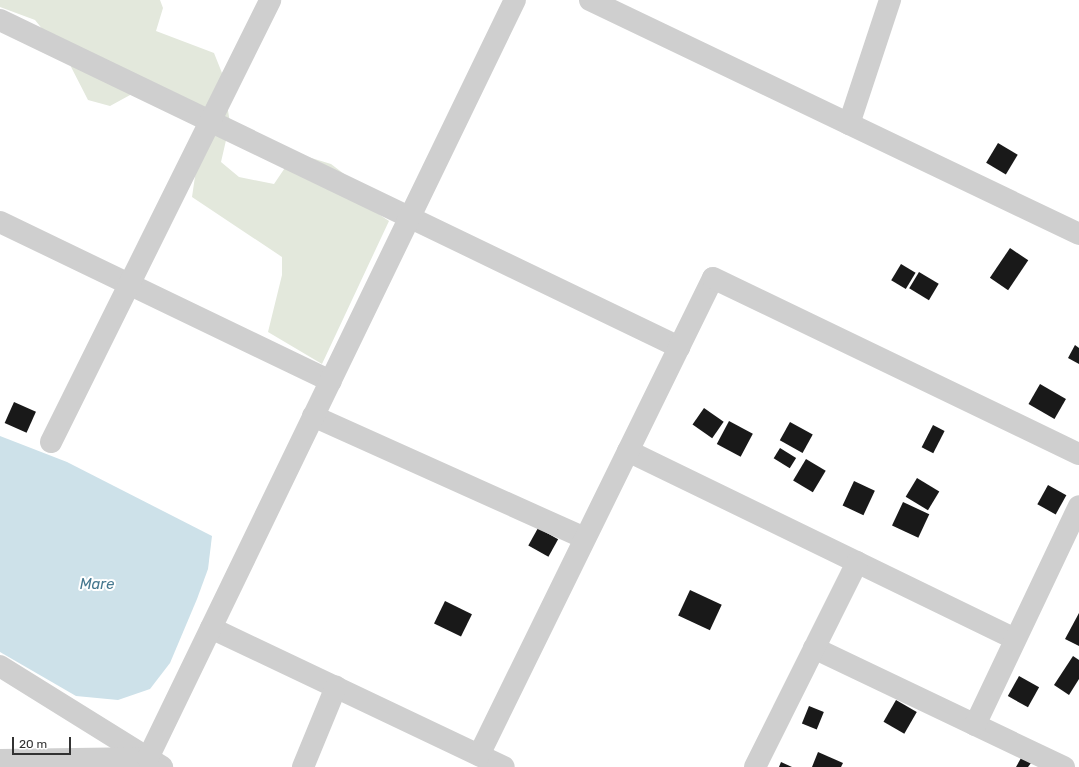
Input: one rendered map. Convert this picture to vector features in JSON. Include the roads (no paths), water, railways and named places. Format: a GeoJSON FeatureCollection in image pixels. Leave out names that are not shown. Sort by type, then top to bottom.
{"type":"FeatureCollection","features":[{"type":"Feature","properties":{"kind":"street"},"geometry":{"type":"LineString","coordinates":[[51,442],[270,0]]}},
{"type":"Feature","properties":{"kind":"street"},"geometry":{"type":"LineString","coordinates":[[155,763],[211,628],[515,0]]}},
{"type":"Feature","properties":{"kind":"street"},"geometry":{"type":"LineString","coordinates":[[590,0],[1079,234]]}},
{"type":"Feature","properties":{"kind":"street"},"geometry":{"type":"LineString","coordinates":[[849,124],[890,0]]}},
{"type":"Feature","properties":{"kind":"street"},"geometry":{"type":"LineString","coordinates":[[0,20],[678,346]]}},
{"type":"Feature","properties":{"kind":"street"},"geometry":{"type":"LineString","coordinates":[[0,222],[331,381]]}},
{"type":"Feature","properties":{"kind":"street"},"geometry":{"type":"LineString","coordinates":[[479,755],[678,346],[713,278],[1079,454]]}},
{"type":"Feature","properties":{"kind":"street"},"geometry":{"type":"LineString","coordinates":[[314,416],[585,538]]}},
{"type":"Feature","properties":{"kind":"street"},"geometry":{"type":"LineString","coordinates":[[628,451],[1015,639]]}},
{"type":"Feature","properties":{"kind":"street"},"geometry":{"type":"LineString","coordinates":[[975,725],[1079,506]]}},
{"type":"Feature","properties":{"kind":"street"},"geometry":{"type":"LineString","coordinates":[[755,767],[857,562]]}},
{"type":"Feature","properties":{"kind":"street"},"geometry":{"type":"LineString","coordinates":[[211,628],[504,767]]}},
{"type":"Feature","properties":{"kind":"street"},"geometry":{"type":"LineString","coordinates":[[814,648],[1064,767]]}},
{"type":"Feature","properties":{"kind":"street"},"geometry":{"type":"LineString","coordinates":[[0,666],[155,763]]}},
{"type":"Feature","properties":{"kind":"street"},"geometry":{"type":"LineString","coordinates":[[303,767],[336,687]]}},
{"type":"Feature","properties":{"kind":"street"},"geometry":{"type":"LineString","coordinates":[[0,760],[155,763]]}},
{"type":"Feature","properties":{"kind":"water","name":"Mare"},"geometry":{"type":"Polygon","coordinates":[[[0,436],[67,462],[212,536],[208,569],[197,599],[170,663],[150,689],[118,700],[76,696],[0,652],[0,436]]]}}]}
